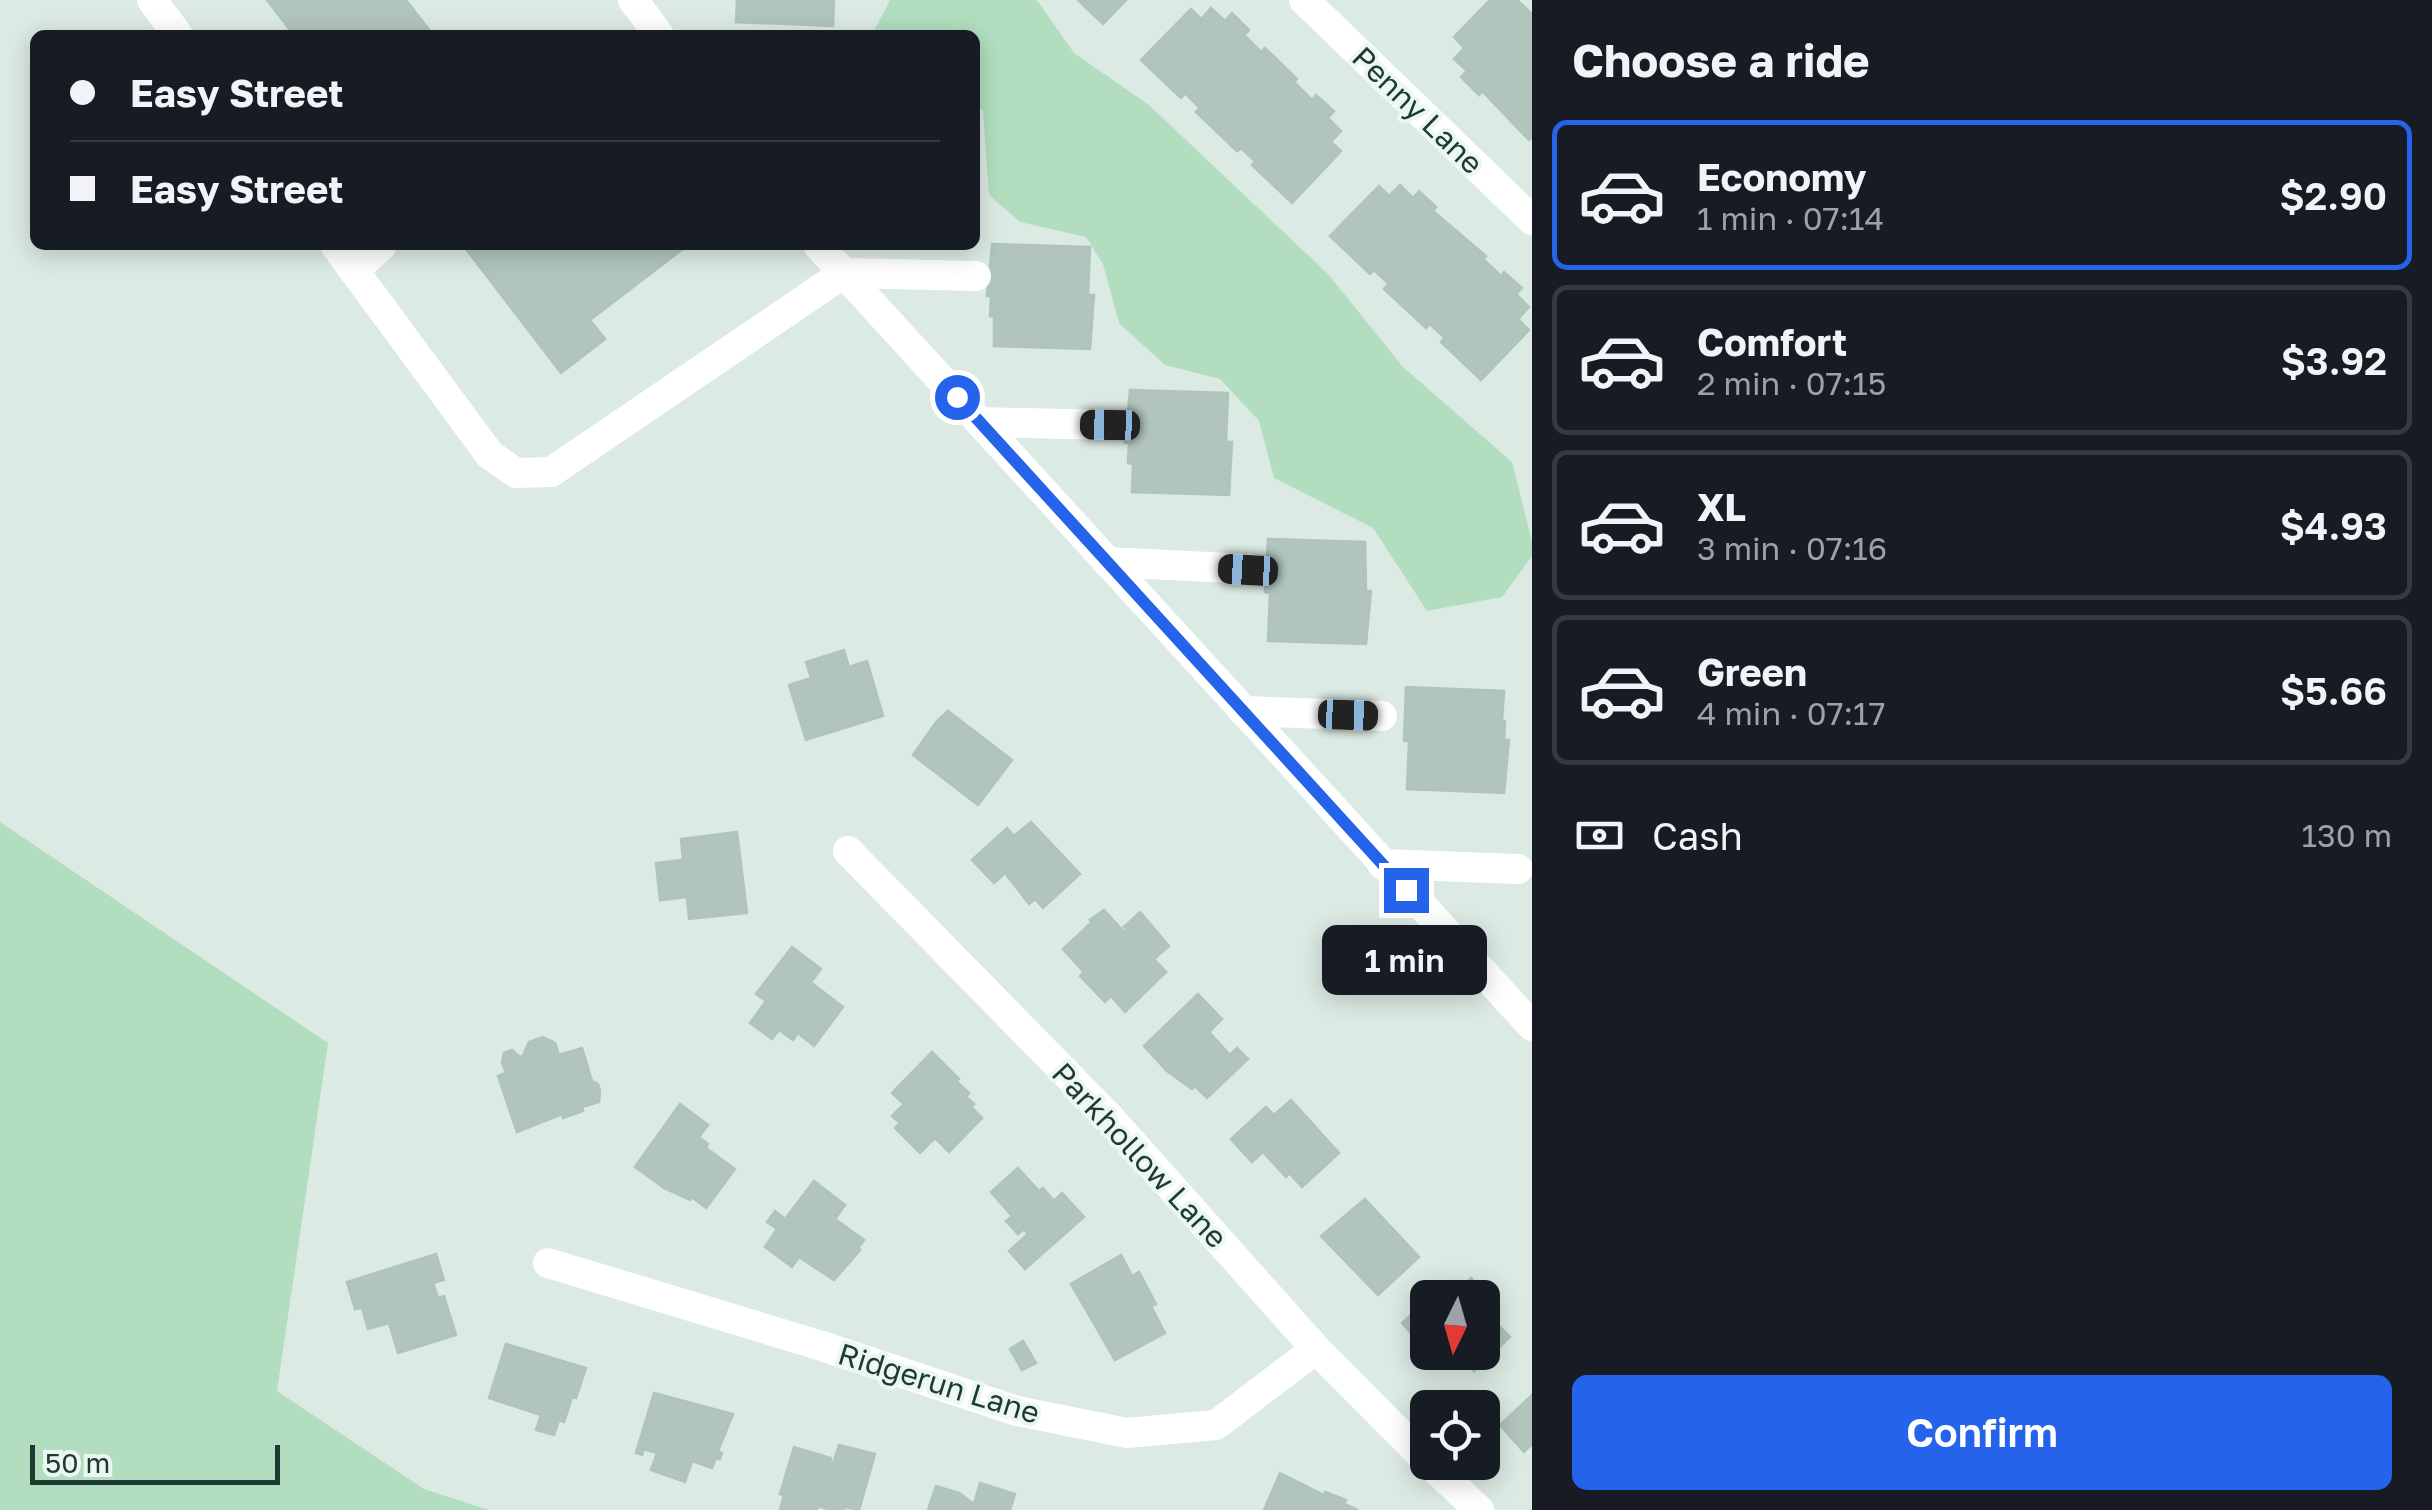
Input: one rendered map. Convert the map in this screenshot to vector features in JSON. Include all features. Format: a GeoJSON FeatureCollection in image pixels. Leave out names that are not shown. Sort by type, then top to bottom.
{"type":"FeatureCollection","features":[{"type":"Feature","properties":{"kind":"street"},"geometry":{"type":"LineString","coordinates":[[152,0],[174,30]]}},
{"type":"Feature","properties":{"kind":"street"},"geometry":{"type":"LineString","coordinates":[[633,0],[655,30]]}},
{"type":"Feature","properties":{"kind":"street","name":"Penny Lane"},"geometry":{"type":"LineString","coordinates":[[1304,0],[1532,220]]}},
{"type":"Feature","properties":{"kind":"street"},"geometry":{"type":"LineString","coordinates":[[339,250],[490,455],[516,473],[551,472],[844,273],[976,276]]}},
{"type":"Feature","properties":{"kind":"street"},"geometry":{"type":"LineString","coordinates":[[354,271],[377,250]]}},
{"type":"Feature","properties":{"kind":"street"},"geometry":{"type":"LineString","coordinates":[[823,250],[1532,1026]]}},
{"type":"Feature","properties":{"kind":"street"},"geometry":{"type":"LineString","coordinates":[[979,422],[1110,425]]}},
{"type":"Feature","properties":{"kind":"street"},"geometry":{"type":"LineString","coordinates":[[1107,562],[1248,570]]}},
{"type":"Feature","properties":{"kind":"street"},"geometry":{"type":"LineString","coordinates":[[1243,711],[1382,716]]}},
{"type":"Feature","properties":{"kind":"street","name":"Parkhollow Lane"},"geometry":{"type":"LineString","coordinates":[[848,851],[1108,1116],[1316,1349],[1410,1444]]}},
{"type":"Feature","properties":{"kind":"street"},"geometry":{"type":"LineString","coordinates":[[1382,864],[1518,869]]}},
{"type":"Feature","properties":{"kind":"street","name":"Ridgerun Lane"},"geometry":{"type":"LineString","coordinates":[[548,1262],[1017,1411],[1127,1433],[1216,1425],[1316,1349]]}},
{"type":"Feature","properties":{"kind":"street","name":"Parkhollow Lane"},"geometry":{"type":"LineString","coordinates":[[1447,1480],[1478,1510]]}},
{"type":"Feature","properties":{"kind":"green space"},"geometry":{"type":"Polygon","coordinates":[[[890,0],[1037,0],[1074,53],[1149,105],[1328,274],[1403,367],[1512,462],[1532,556],[1502,597],[1427,611],[1373,528],[1274,478],[1259,421],[1220,379],[1165,365],[1119,323],[1103,264],[1086,237],[1020,222],[989,195],[980,108],[980,30],[875,30],[890,0]]]}},
{"type":"Feature","properties":{"kind":"green space"},"geometry":{"type":"Polygon","coordinates":[[[0,822],[328,1043],[277,1391],[424,1489],[489,1510],[0,1510],[0,822]]]}},
{"type":"Feature","properties":{"kind":"building"},"geometry":{"type":"Polygon","coordinates":[[[267,0],[406,0],[429,30],[290,30],[267,0]]]}},
{"type":"Feature","properties":{"kind":"building"},"geometry":{"type":"Polygon","coordinates":[[[737,0],[834,0],[833,26],[736,22],[737,0]]]}},
{"type":"Feature","properties":{"kind":"building"},"geometry":{"type":"Polygon","coordinates":[[[1078,0],[1126,0],[1103,24],[1078,0]]]}},
{"type":"Feature","properties":{"kind":"building"},"geometry":{"type":"Polygon","coordinates":[[[1490,0],[1517,0],[1532,14],[1529,140],[1482,91],[1479,95],[1461,77],[1467,71],[1454,59],[1464,48],[1454,37],[1490,0]]]}},
{"type":"Feature","properties":{"kind":"building"},"geometry":{"type":"Polygon","coordinates":[[[1211,8],[1225,21],[1232,13],[1249,30],[1244,35],[1261,52],[1265,48],[1312,100],[1316,95],[1334,111],[1328,118],[1341,131],[1331,142],[1341,151],[1292,203],[1252,165],[1255,161],[1241,148],[1237,151],[1196,112],[1200,108],[1185,93],[1181,98],[1141,60],[1191,9],[1201,19],[1211,8]]]}},
{"type":"Feature","properties":{"kind":"building"},"geometry":{"type":"Polygon","coordinates":[[[1400,185],[1413,198],[1419,191],[1436,207],[1433,211],[1486,256],[1483,259],[1501,276],[1504,272],[1522,288],[1516,294],[1529,307],[1518,319],[1529,330],[1481,380],[1441,342],[1445,338],[1430,324],[1426,328],[1384,289],[1389,284],[1374,270],[1370,274],[1330,236],[1379,186],[1389,196],[1400,185]]]}},
{"type":"Feature","properties":{"kind":"building"},"geometry":{"type":"Polygon","coordinates":[[[992,244],[1090,247],[1088,295],[1094,295],[1090,349],[994,346],[994,317],[990,316],[991,296],[987,296],[992,244]]]}},
{"type":"Feature","properties":{"kind":"building"},"geometry":{"type":"Polygon","coordinates":[[[467,250],[681,250],[590,320],[605,339],[561,373],[467,250]]]}},
{"type":"Feature","properties":{"kind":"building"},"geometry":{"type":"Polygon","coordinates":[[[1130,390],[1228,393],[1226,442],[1232,442],[1229,495],[1132,492],[1133,464],[1128,463],[1129,443],[1125,443],[1130,390]]]}},
{"type":"Feature","properties":{"kind":"building"},"geometry":{"type":"Polygon","coordinates":[[[1268,539],[1365,542],[1366,591],[1371,591],[1366,644],[1268,641],[1268,539]]]}},
{"type":"Feature","properties":{"kind":"building"},"geometry":{"type":"Polygon","coordinates":[[[844,650],[849,667],[867,661],[883,716],[806,740],[789,685],[811,678],[806,662],[844,650]]]}},
{"type":"Feature","properties":{"kind":"building"},"geometry":{"type":"Polygon","coordinates":[[[1406,687],[1504,691],[1502,721],[1504,740],[1509,740],[1504,793],[1407,789],[1406,687]]]}},
{"type":"Feature","properties":{"kind":"building"},"geometry":{"type":"Polygon","coordinates":[[[948,711],[1012,760],[978,805],[913,755],[948,711]]]}},
{"type":"Feature","properties":{"kind":"building"},"geometry":{"type":"Polygon","coordinates":[[[1031,822],[1080,874],[1043,908],[1035,899],[1029,904],[1005,873],[994,883],[972,860],[1007,828],[1014,836],[1031,822]]]}},
{"type":"Feature","properties":{"kind":"building"},"geometry":{"type":"Polygon","coordinates":[[[737,832],[747,913],[689,919],[687,897],[660,900],[656,863],[683,860],[681,839],[737,832]]]}},
{"type":"Feature","properties":{"kind":"building"},"geometry":{"type":"Polygon","coordinates":[[[1104,910],[1125,933],[1124,927],[1140,912],[1169,946],[1154,959],[1166,972],[1125,1012],[1111,996],[1105,1002],[1080,976],[1084,972],[1063,949],[1104,910]]]}},
{"type":"Feature","properties":{"kind":"building"},"geometry":{"type":"Polygon","coordinates":[[[792,947],[821,969],[808,986],[813,984],[843,1007],[814,1046],[798,1033],[793,1040],[779,1030],[772,1039],[750,1023],[766,1001],[756,994],[792,947]]]}},
{"type":"Feature","properties":{"kind":"building"},"geometry":{"type":"Polygon","coordinates":[[[1198,994],[1222,1019],[1209,1032],[1230,1055],[1237,1048],[1248,1059],[1207,1098],[1195,1086],[1192,1089],[1167,1071],[1144,1046],[1198,994]]]}},
{"type":"Feature","properties":{"kind":"building"},"geometry":{"type":"Polygon","coordinates":[[[543,1037],[555,1043],[559,1055],[582,1048],[592,1081],[600,1090],[599,1102],[517,1132],[498,1076],[506,1073],[504,1053],[512,1050],[523,1056],[529,1042],[543,1037]]]}},
{"type":"Feature","properties":{"kind":"building"},"geometry":{"type":"Polygon","coordinates":[[[932,1052],[959,1079],[956,1081],[974,1104],[971,1107],[982,1118],[949,1152],[935,1138],[920,1153],[895,1128],[900,1123],[892,1116],[904,1104],[892,1093],[932,1052]]]}},
{"type":"Feature","properties":{"kind":"building"},"geometry":{"type":"Polygon","coordinates":[[[1291,1100],[1339,1153],[1302,1187],[1289,1173],[1286,1177],[1263,1152],[1252,1162],[1231,1139],[1266,1107],[1274,1115],[1291,1100]]]}},
{"type":"Feature","properties":{"kind":"building"},"geometry":{"type":"Polygon","coordinates":[[[680,1104],[708,1125],[699,1137],[708,1144],[706,1148],[735,1169],[706,1208],[692,1197],[690,1200],[664,1188],[635,1167],[680,1104]]]}},
{"type":"Feature","properties":{"kind":"building"},"geometry":{"type":"Polygon","coordinates":[[[1018,1168],[1054,1201],[1062,1193],[1084,1217],[1025,1269],[1009,1251],[1028,1234],[1024,1229],[1018,1234],[1006,1221],[1012,1216],[991,1192],[1018,1168]]]}},
{"type":"Feature","properties":{"kind":"building"},"geometry":{"type":"Polygon","coordinates":[[[814,1181],[845,1205],[835,1219],[864,1240],[834,1280],[799,1257],[792,1267],[765,1247],[777,1229],[767,1222],[775,1211],[785,1219],[814,1181]]]}},
{"type":"Feature","properties":{"kind":"building"},"geometry":{"type":"Polygon","coordinates":[[[1365,1199],[1419,1257],[1378,1295],[1321,1236],[1365,1199]]]}},
{"type":"Feature","properties":{"kind":"building"},"geometry":{"type":"Polygon","coordinates":[[[436,1254],[444,1280],[433,1283],[438,1298],[444,1296],[456,1335],[398,1353],[389,1323],[368,1329],[362,1308],[355,1309],[347,1282],[436,1254]]]}},
{"type":"Feature","properties":{"kind":"building"},"geometry":{"type":"Polygon","coordinates":[[[1121,1255],[1132,1276],[1139,1272],[1156,1304],[1151,1306],[1165,1333],[1115,1360],[1071,1284],[1121,1255]]]}},
{"type":"Feature","properties":{"kind":"building"},"geometry":{"type":"Polygon","coordinates":[[[1410,1316],[1410,1332],[1402,1323],[1410,1316]]]}},
{"type":"Feature","properties":{"kind":"building"},"geometry":{"type":"Polygon","coordinates":[[[1500,1327],[1510,1337],[1500,1346],[1500,1327]]]}},
{"type":"Feature","properties":{"kind":"building"},"geometry":{"type":"Polygon","coordinates":[[[1023,1341],[1036,1363],[1022,1370],[1010,1349],[1023,1341]]]}},
{"type":"Feature","properties":{"kind":"building"},"geometry":{"type":"Polygon","coordinates":[[[506,1344],[586,1368],[576,1398],[572,1397],[564,1422],[559,1420],[554,1435],[536,1430],[541,1415],[489,1398],[506,1344]]]}},
{"type":"Feature","properties":{"kind":"building"},"geometry":{"type":"Polygon","coordinates":[[[654,1393],[733,1414],[718,1451],[722,1453],[720,1459],[716,1458],[712,1468],[692,1461],[685,1482],[651,1470],[657,1453],[644,1449],[642,1455],[636,1453],[654,1393]]]}},
{"type":"Feature","properties":{"kind":"building"},"geometry":{"type":"Polygon","coordinates":[[[1532,1395],[1532,1444],[1524,1452],[1500,1425],[1532,1395]]]}},
{"type":"Feature","properties":{"kind":"building"},"geometry":{"type":"Polygon","coordinates":[[[839,1445],[875,1454],[859,1510],[818,1506],[817,1510],[780,1510],[784,1495],[780,1494],[794,1447],[831,1458],[833,1464],[839,1445]]]}},
{"type":"Feature","properties":{"kind":"building"},"geometry":{"type":"Polygon","coordinates":[[[1280,1473],[1324,1495],[1325,1492],[1346,1500],[1344,1504],[1358,1510],[1264,1510],[1280,1473]]]}},
{"type":"Feature","properties":{"kind":"building"},"geometry":{"type":"Polygon","coordinates":[[[980,1483],[1015,1494],[1010,1510],[928,1510],[936,1486],[959,1493],[974,1504],[980,1483]]]}},
{"type":"Feature","properties":{"kind":"route"},"geometry":{"type":"LineString","coordinates":[[957,397],[1406,890]]}}]}
